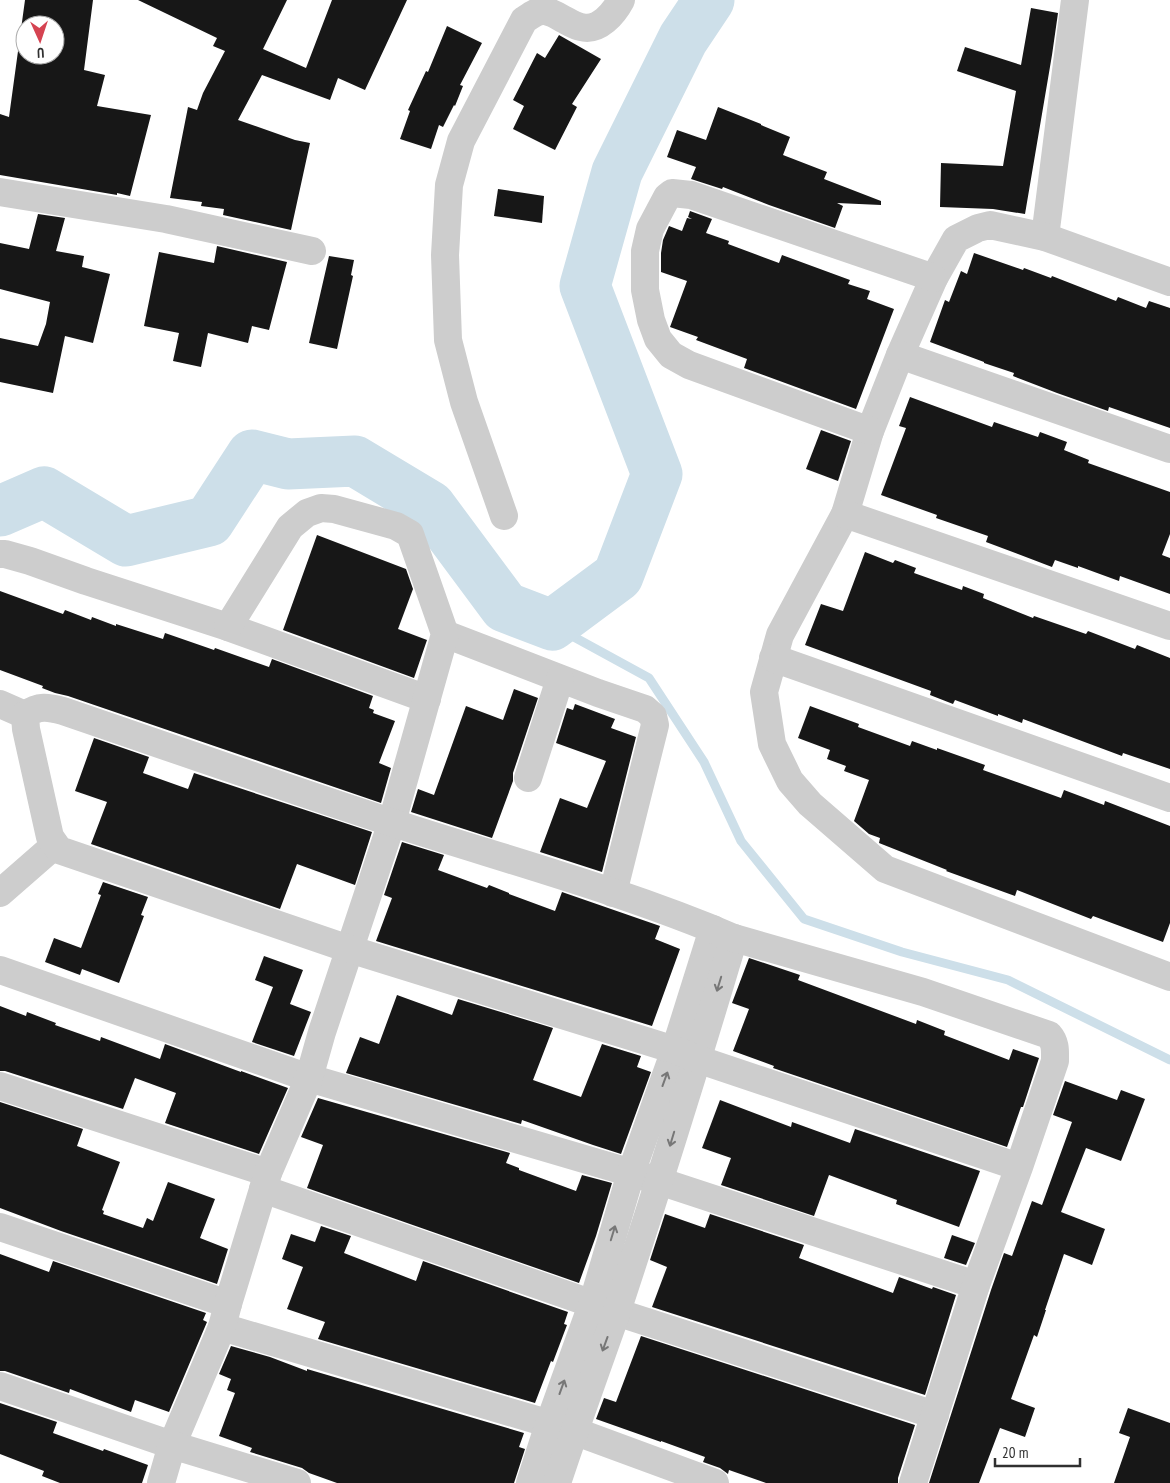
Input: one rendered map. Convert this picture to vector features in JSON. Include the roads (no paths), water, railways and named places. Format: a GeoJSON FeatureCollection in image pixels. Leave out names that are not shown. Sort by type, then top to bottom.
{"type":"FeatureCollection","features":[{"type":"Feature","properties":{"kind":"street"},"geometry":{"type":"LineString","coordinates":[[504,516],[464,402],[448,340],[445,255],[449,185],[461,141],[524,20],[530,15],[546,11],[582,28],[590,27],[599,25],[614,11],[621,0]]}},
{"type":"Feature","properties":{"kind":"street"},"geometry":{"type":"LineString","coordinates":[[1045,236],[1075,0]]}},
{"type":"Feature","properties":{"kind":"street"},"geometry":{"type":"LineString","coordinates":[[0,192],[166,219],[312,251]]}},
{"type":"Feature","properties":{"kind":"street"},"geometry":{"type":"LineString","coordinates":[[870,431],[689,365],[672,355],[658,339],[651,320],[645,290],[645,251],[650,229],[667,197],[672,194],[691,195],[934,278]]}},
{"type":"Feature","properties":{"kind":"street"},"geometry":{"type":"LineString","coordinates":[[1170,282],[1045,236],[990,225],[978,228],[956,239],[934,278],[900,355],[870,431],[845,514],[780,635],[764,692],[772,744],[790,781],[810,804],[885,869],[1170,977]]}},
{"type":"Feature","properties":{"kind":"street"},"geometry":{"type":"LineString","coordinates":[[900,355],[1170,449]]}},
{"type":"Feature","properties":{"kind":"street"},"geometry":{"type":"LineString","coordinates":[[161,1483],[172,1445],[225,1316],[265,1181],[309,1078],[392,822],[445,634],[410,534],[396,526],[334,509],[321,508],[307,513],[290,527],[228,627]]}},
{"type":"Feature","properties":{"kind":"street"},"geometry":{"type":"LineString","coordinates":[[845,514],[1170,626]]}},
{"type":"Feature","properties":{"kind":"street"},"geometry":{"type":"LineString","coordinates":[[0,554],[30,561],[86,582],[228,627],[427,699]]}},
{"type":"Feature","properties":{"kind":"street"},"geometry":{"type":"LineString","coordinates":[[445,634],[560,679],[646,709],[653,716],[655,725],[613,893]]}},
{"type":"Feature","properties":{"kind":"street"},"geometry":{"type":"LineString","coordinates":[[773,658],[1170,798]]}},
{"type":"Feature","properties":{"kind":"street"},"geometry":{"type":"LineString","coordinates":[[528,778],[560,679]]}},
{"type":"Feature","properties":{"kind":"street"},"geometry":{"type":"LineString","coordinates":[[0,704],[26,715]]}},
{"type":"Feature","properties":{"kind":"street"},"geometry":{"type":"LineString","coordinates":[[913,1483],[976,1285],[1020,1167],[1055,1060],[1055,1047],[1049,1036],[923,992],[724,933],[613,893],[392,822],[63,711],[48,707],[33,709],[26,715],[26,728],[50,837],[59,850],[349,950],[686,1055],[1020,1167]]}},
{"type":"Feature","properties":{"kind":"street"},"geometry":{"type":"LineString","coordinates":[[0,893],[55,845]]}},
{"type":"Feature","properties":{"kind":"street"},"geometry":{"type":"LineString","coordinates":[[530,1483],[561,1427],[604,1307],[659,1181],[686,1055],[724,933]]}},
{"type":"Feature","properties":{"kind":"street"},"geometry":{"type":"LineString","coordinates":[[0,970],[309,1078],[659,1181],[976,1285]]}},
{"type":"Feature","properties":{"kind":"street"},"geometry":{"type":"LineString","coordinates":[[604,1307],[631,1174],[686,1055]]}},
{"type":"Feature","properties":{"kind":"street"},"geometry":{"type":"LineString","coordinates":[[0,1086],[265,1181],[604,1307],[935,1415]]}},
{"type":"Feature","properties":{"kind":"street"},"geometry":{"type":"LineString","coordinates":[[0,1227],[225,1316],[561,1427],[715,1483]]}},
{"type":"Feature","properties":{"kind":"street"},"geometry":{"type":"LineString","coordinates":[[0,1386],[172,1445],[297,1483]]}},
{"type":"Feature","properties":{"kind":"street"},"geometry":{"type":"LineString","coordinates":[[557,1483],[561,1427]]}},
{"type":"Feature","properties":{"kind":"waterway"},"geometry":{"type":"LineString","coordinates":[[0,511],[44,492],[126,541],[209,521],[252,455],[288,464],[355,461],[430,506],[505,607],[552,625],[618,576],[657,474],[585,286],[617,172],[683,39],[709,0]]}},
{"type":"Feature","properties":{"kind":"waterway"},"geometry":{"type":"LineString","coordinates":[[552,625],[649,678],[704,762],[741,841],[804,919],[902,952],[1008,980],[1170,1060]]}}]}
